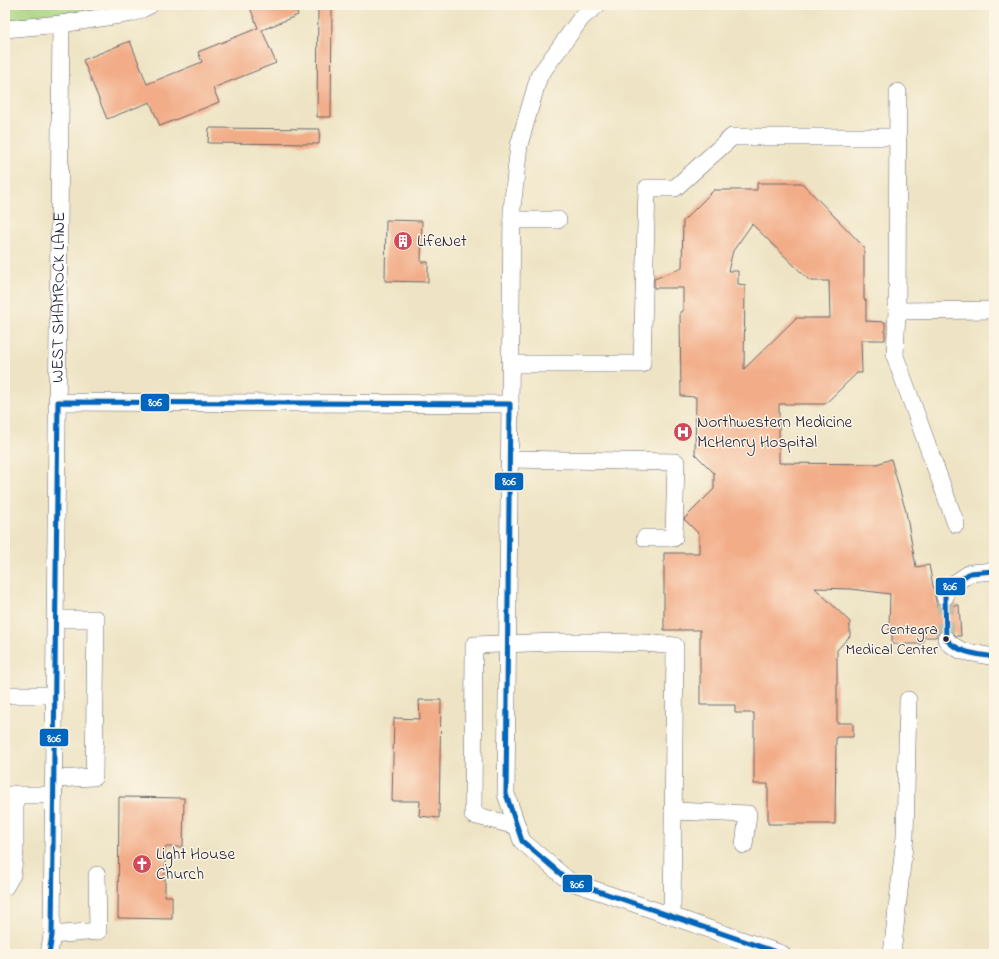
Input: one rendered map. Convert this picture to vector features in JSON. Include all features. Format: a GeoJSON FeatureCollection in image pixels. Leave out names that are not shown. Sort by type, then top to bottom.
{"type":"FeatureCollection","features":[{"type":"Feature","properties":{"kind":"street"},"geometry":{"type":"LineString","coordinates":[[5,29],[61,24],[132,12],[150,5]]}},
{"type":"Feature","properties":{"kind":"street"},"geometry":{"type":"LineString","coordinates":[[597,5],[582,16],[539,76],[519,144],[512,209],[506,794],[522,840],[569,881],[782,954]]}},
{"type":"Feature","properties":{"kind":"street","name":"WEST SHAMROCK LANE"},"geometry":{"type":"LineString","coordinates":[[49,954],[52,936],[54,787],[61,24]]}},
{"type":"Feature","properties":{"kind":"street"},"geometry":{"type":"LineString","coordinates":[[898,92],[897,311],[895,356],[956,524]]}},
{"type":"Feature","properties":{"kind":"street"},"geometry":{"type":"LineString","coordinates":[[510,364],[642,364],[647,188],[675,188],[732,137],[898,137]]}},
{"type":"Feature","properties":{"kind":"street"},"geometry":{"type":"LineString","coordinates":[[512,220],[558,220]]}},
{"type":"Feature","properties":{"kind":"street"},"geometry":{"type":"LineString","coordinates":[[897,311],[994,310]]}},
{"type":"Feature","properties":{"kind":"street"},"geometry":{"type":"LineString","coordinates":[[58,402],[510,404]]}},
{"type":"Feature","properties":{"kind":"street"},"geometry":{"type":"LineString","coordinates":[[509,459],[676,462],[674,538],[645,538]]}},
{"type":"Feature","properties":{"kind":"street"},"geometry":{"type":"LineString","coordinates":[[945,597],[946,589],[970,573],[994,571]]}},
{"type":"Feature","properties":{"kind":"street"},"geometry":{"type":"LineString","coordinates":[[5,887],[12,875],[15,852],[10,794],[54,787],[94,777],[96,619],[56,619]]}},
{"type":"Feature","properties":{"kind":"street"},"geometry":{"type":"LineString","coordinates":[[946,639],[950,644],[962,650],[994,657]]}},
{"type":"Feature","properties":{"kind":"street"},"geometry":{"type":"LineString","coordinates":[[517,826],[473,815],[474,645],[556,642],[646,642],[675,646],[672,916]]}},
{"type":"Feature","properties":{"kind":"street"},"geometry":{"type":"LineString","coordinates":[[5,695],[54,695]]}},
{"type":"Feature","properties":{"kind":"street"},"geometry":{"type":"LineString","coordinates":[[892,954],[905,837],[908,700]]}},
{"type":"Feature","properties":{"kind":"street"},"geometry":{"type":"LineString","coordinates":[[673,811],[748,814],[744,845]]}},
{"type":"Feature","properties":{"kind":"street"},"geometry":{"type":"LineString","coordinates":[[52,936],[98,931],[97,875]]}},
{"type":"Feature","properties":{"kind":"green space"},"geometry":{"type":"Polygon","coordinates":[[[5,5],[127,5],[5,21],[5,5]]]}},
{"type":"Feature","properties":{"kind":"building"},"geometry":{"type":"Polygon","coordinates":[[[249,5],[294,5],[298,15],[262,30],[276,63],[213,88],[219,102],[160,126],[150,102],[107,119],[83,60],[130,41],[147,84],[202,62],[198,52],[258,28],[249,5]]]}},
{"type":"Feature","properties":{"kind":"building"},"geometry":{"type":"Polygon","coordinates":[[[318,5],[332,5],[331,117],[317,117],[318,5]]]}},
{"type":"Feature","properties":{"kind":"building"},"geometry":{"type":"Polygon","coordinates":[[[209,128],[320,129],[319,144],[208,143],[209,128]]]}},
{"type":"Feature","properties":{"kind":"building"},"geometry":{"type":"Polygon","coordinates":[[[757,183],[802,183],[864,247],[864,300],[866,300],[866,321],[885,322],[885,340],[861,340],[862,373],[857,373],[825,404],[779,404],[779,463],[877,464],[891,459],[906,512],[916,567],[929,565],[937,607],[959,605],[961,636],[956,636],[950,630],[945,629],[939,631],[936,637],[923,637],[923,644],[892,644],[892,630],[889,630],[890,594],[851,589],[815,588],[850,622],[850,636],[837,650],[837,723],[853,723],[853,737],[836,737],[835,824],[768,824],[768,784],[754,784],[754,713],[735,713],[735,705],[700,705],[700,630],[664,630],[664,553],[699,553],[699,534],[684,519],[714,489],[714,473],[695,454],[696,397],[681,396],[680,312],[683,311],[683,288],[654,288],[654,279],[682,268],[683,221],[714,190],[757,190],[757,183]],[[752,224],[733,251],[728,271],[738,271],[738,284],[745,285],[744,369],[796,318],[830,318],[829,281],[810,281],[752,224]]]}},
{"type":"Feature","properties":{"kind":"building","name":"LifeNet"},"geometry":{"type":"Polygon","coordinates":[[[386,220],[422,221],[421,262],[428,262],[428,282],[385,281],[386,220]]]}},
{"type":"Feature","properties":{"kind":"building"},"geometry":{"type":"Polygon","coordinates":[[[419,700],[441,700],[439,818],[419,816],[420,801],[392,801],[394,718],[420,719],[419,700]]]}},
{"type":"Feature","properties":{"kind":"building","name":"Light House Church"},"geometry":{"type":"Polygon","coordinates":[[[119,797],[184,798],[183,847],[165,847],[165,896],[172,896],[172,919],[118,918],[119,797]]]}},
{"type":"Feature","properties":{"kind":"tunnel"},"geometry":{"type":"LineString","coordinates":[[945,597],[946,639]]}},
{"type":"Feature","properties":{"kind":"transit line","name":"806"},"geometry":{"type":"LineString","coordinates":[[49,954],[52,935],[58,402],[510,404],[506,794],[522,841],[569,881],[782,954]]}},
{"type":"Feature","properties":{"kind":"transit line","name":"806"},"geometry":{"type":"LineString","coordinates":[[994,571],[970,573],[946,589],[945,597],[946,639],[951,644],[962,650],[994,657]]}},
{"type":"Feature","properties":{"kind":"place","name":"LifeNet"},"geometry":{"type":"Point","coordinates":[403,241]}},
{"type":"Feature","properties":{"kind":"place","name":"Northwestern Medicine McHenry Hospital"},"geometry":{"type":"Point","coordinates":[683,432]}},
{"type":"Feature","properties":{"kind":"place","name":"Centegra Medical Center"},"geometry":{"type":"Point","coordinates":[946,639]}},
{"type":"Feature","properties":{"kind":"place","name":"Light House Church"},"geometry":{"type":"Point","coordinates":[142,864]}}]}
